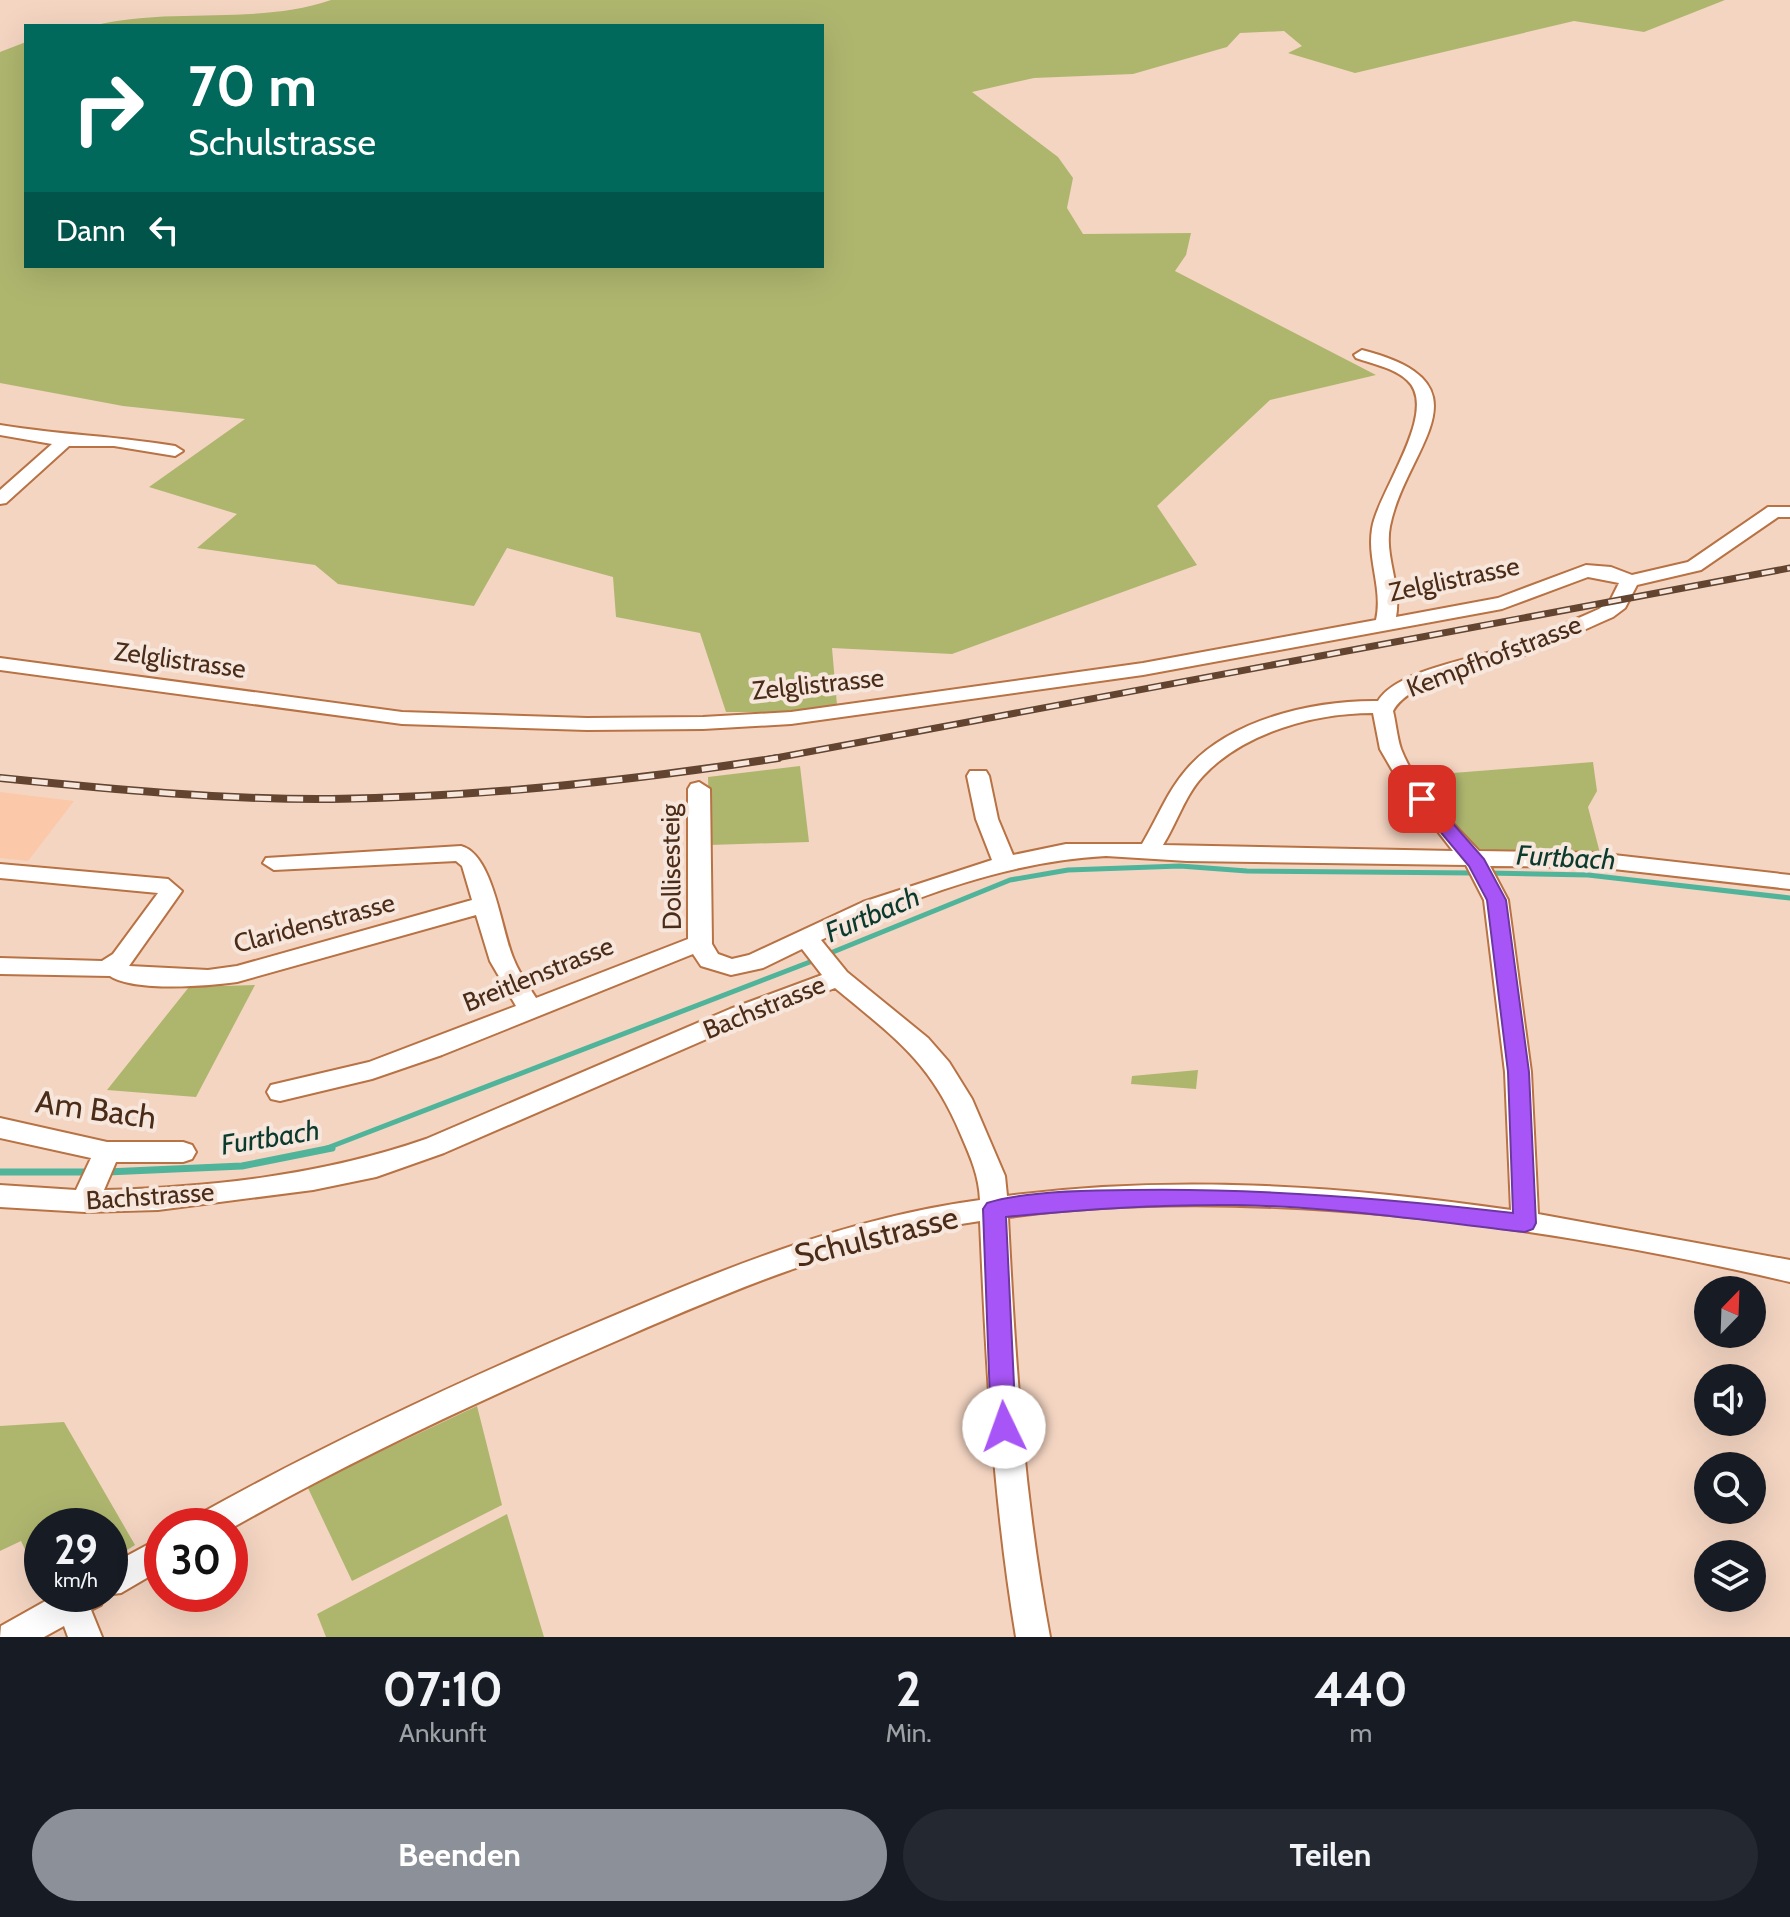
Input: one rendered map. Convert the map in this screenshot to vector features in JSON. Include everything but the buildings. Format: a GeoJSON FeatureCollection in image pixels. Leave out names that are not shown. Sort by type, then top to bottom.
{"type":"FeatureCollection","features":[{"type":"Feature","properties":{"kind":"street"},"geometry":{"type":"LineString","coordinates":[[1362,355],[1398,368],[1419,382],[1424,398],[1422,429],[1381,523],[1380,546],[1391,601],[1385,622]]}},
{"type":"Feature","properties":{"kind":"street"},"geometry":{"type":"LineString","coordinates":[[0,430],[65,441],[114,441],[175,451]]}},
{"type":"Feature","properties":{"kind":"street"},"geometry":{"type":"LineString","coordinates":[[0,499],[65,441]]}},
{"type":"Feature","properties":{"kind":"street"},"geometry":{"type":"LineString","coordinates":[[1630,581],[1694,566],[1782,512],[1790,492]]}},
{"type":"Feature","properties":{"kind":"street","name":"Zelglistrasse"},"geometry":{"type":"LineString","coordinates":[[0,664],[383,716],[587,724],[703,723],[791,718],[1143,669],[1385,622],[1502,603],[1586,571],[1611,573],[1630,581]]}},
{"type":"Feature","properties":{"kind":"street","name":"Kempfhofstrasse"},"geometry":{"type":"LineString","coordinates":[[1525,1223],[1518,1072],[1500,917],[1479,868],[1436,818],[1391,749],[1384,707],[1401,689],[1420,680],[1516,651],[1606,613],[1618,604],[1630,581]]}},
{"type":"Feature","properties":{"kind":"street"},"geometry":{"type":"LineString","coordinates":[[1391,601],[1426,616]]}},
{"type":"Feature","properties":{"kind":"street"},"geometry":{"type":"LineString","coordinates":[[1149,850],[1181,791],[1196,771],[1221,748],[1288,720],[1370,706],[1384,707]]}},
{"type":"Feature","properties":{"kind":"street"},"geometry":{"type":"LineString","coordinates":[[978,776],[987,819],[1005,864]]}},
{"type":"Feature","properties":{"kind":"street","name":"Dollisesteig"},"geometry":{"type":"LineString","coordinates":[[699,789],[700,944]]}},
{"type":"Feature","properties":{"kind":"street","name":"Bachstrasse"},"geometry":{"type":"LineString","coordinates":[[0,1196],[88,1194],[158,1199],[313,1180],[376,1167],[435,1146],[833,972],[808,940],[871,907],[1005,864],[1066,851],[1149,850],[1479,868],[1607,861],[1790,882]]}},
{"type":"Feature","properties":{"kind":"street"},"geometry":{"type":"LineString","coordinates":[[274,863],[461,853],[472,863],[502,961],[530,1009]]}},
{"type":"Feature","properties":{"kind":"street"},"geometry":{"type":"LineString","coordinates":[[0,871],[160,884],[171,891],[121,960],[112,966]]}},
{"type":"Feature","properties":{"kind":"street","name":"Claridenstrasse"},"geometry":{"type":"LineString","coordinates":[[0,966],[107,969],[112,966],[124,974],[208,978],[237,974],[483,905]]}},
{"type":"Feature","properties":{"kind":"street"},"geometry":{"type":"LineString","coordinates":[[700,944],[709,960],[731,967],[755,962],[808,940]]}},
{"type":"Feature","properties":{"kind":"street","name":"Breitlenstrasse"},"geometry":{"type":"LineString","coordinates":[[280,1092],[372,1070],[700,944]]}},
{"type":"Feature","properties":{"kind":"street"},"geometry":{"type":"LineString","coordinates":[[833,972],[919,1044],[940,1069],[959,1099],[992,1176],[1006,1454],[1033,1637]]}},
{"type":"Feature","properties":{"kind":"street","name":"Am Bach"},"geometry":{"type":"LineString","coordinates":[[0,1128],[105,1156],[183,1152]]}},
{"type":"Feature","properties":{"kind":"street"},"geometry":{"type":"LineString","coordinates":[[88,1194],[105,1156]]}},
{"type":"Feature","properties":{"kind":"street","name":"Schulstrasse"},"geometry":{"type":"LineString","coordinates":[[239,1508],[281,1484],[479,1388],[731,1277],[847,1238],[950,1215],[1099,1199],[1239,1197],[1342,1202],[1525,1223],[1790,1271]]}},
{"type":"Feature","properties":{"kind":"street"},"geometry":{"type":"LineString","coordinates":[[13,1637],[57,1612]]}},
{"type":"Feature","properties":{"kind":"street"},"geometry":{"type":"LineString","coordinates":[[82,1612],[85,1637]]}},
{"type":"Feature","properties":{"kind":"shaded area"},"geometry":{"type":"Polygon","coordinates":[[[0,792],[74,801],[28,861],[0,858],[0,792]]]}},
{"type":"Feature","properties":{"kind":"green space"},"geometry":{"type":"Polygon","coordinates":[[[331,0],[1725,0],[1644,32],[1574,21],[1355,73],[1288,53],[1302,46],[1284,31],[1240,33],[1227,47],[1133,74],[1034,78],[972,92],[1058,157],[1073,178],[1067,208],[1083,234],[1191,233],[1186,255],[1175,271],[1376,375],[1270,400],[1157,506],[1197,565],[952,654],[832,648],[837,705],[789,712],[726,712],[700,633],[616,617],[613,577],[507,548],[474,606],[338,584],[315,565],[197,548],[237,514],[149,487],[245,419],[123,406],[0,383],[0,52],[24,43],[24,268],[824,268],[824,24],[102,24],[152,17],[243,14],[302,8],[331,0]]]}},
{"type":"Feature","properties":{"kind":"green space"},"geometry":{"type":"Polygon","coordinates":[[[1593,762],[1597,791],[1588,807],[1600,853],[1479,853],[1415,776],[1593,762]]]}},
{"type":"Feature","properties":{"kind":"green space"},"geometry":{"type":"Polygon","coordinates":[[[800,766],[809,842],[710,845],[708,777],[800,766]]]}},
{"type":"Feature","properties":{"kind":"green space"},"geometry":{"type":"Polygon","coordinates":[[[255,985],[196,1097],[107,1090],[189,987],[255,985]]]}},
{"type":"Feature","properties":{"kind":"green space"},"geometry":{"type":"Polygon","coordinates":[[[1198,1070],[1196,1089],[1131,1084],[1132,1076],[1198,1070]]]}},
{"type":"Feature","properties":{"kind":"green space"},"geometry":{"type":"Polygon","coordinates":[[[477,1406],[502,1505],[352,1581],[307,1486],[477,1406]]]}},
{"type":"Feature","properties":{"kind":"green space"},"geometry":{"type":"Polygon","coordinates":[[[64,1422],[114,1508],[24,1508],[24,1547],[21,1541],[0,1551],[0,1426],[64,1422]]]}},
{"type":"Feature","properties":{"kind":"green space"},"geometry":{"type":"Polygon","coordinates":[[[507,1514],[544,1637],[326,1637],[317,1614],[507,1514]]]}},
{"type":"Feature","properties":{"kind":"green space"},"geometry":{"type":"Polygon","coordinates":[[[128,1533],[135,1545],[128,1549],[128,1533]]]}},
{"type":"Feature","properties":{"kind":"waterway","name":"Furtbach"},"geometry":{"type":"LineString","coordinates":[[828,954],[1010,880],[1068,870],[1180,866],[1247,871],[1474,873]]}},
{"type":"Feature","properties":{"kind":"waterway","name":"Furtbach"},"geometry":{"type":"LineString","coordinates":[[1488,873],[1588,875],[1790,898]]}},
{"type":"Feature","properties":{"kind":"waterway","name":"Furtbach"},"geometry":{"type":"LineString","coordinates":[[322,1150],[815,960]]}},
{"type":"Feature","properties":{"kind":"waterway","name":"Furtbach"},"geometry":{"type":"LineString","coordinates":[[322,1150],[332,1148]]}},
{"type":"Feature","properties":{"kind":"waterway","name":"Furtbach"},"geometry":{"type":"LineString","coordinates":[[107,1172],[242,1166],[322,1150]]}},
{"type":"Feature","properties":{"kind":"waterway","name":"Furtbach"},"geometry":{"type":"LineString","coordinates":[[0,1172],[89,1172]]}},
{"type":"Feature","properties":{"kind":"railway"},"geometry":{"type":"LineString","coordinates":[[768,759],[1790,568]]}},
{"type":"Feature","properties":{"kind":"railway"},"geometry":{"type":"LineString","coordinates":[[768,759],[778,758]]}},
{"type":"Feature","properties":{"kind":"railway"},"geometry":{"type":"LineString","coordinates":[[0,778],[207,796],[388,798],[555,786],[768,759]]}},
{"type":"Feature","properties":{"kind":"route"},"geometry":{"type":"LineString","coordinates":[[1004,1427],[995,1209],[1099,1199],[1239,1197],[1342,1202],[1525,1223],[1518,1072],[1496,900],[1477,863],[1422,799]]}}]}
